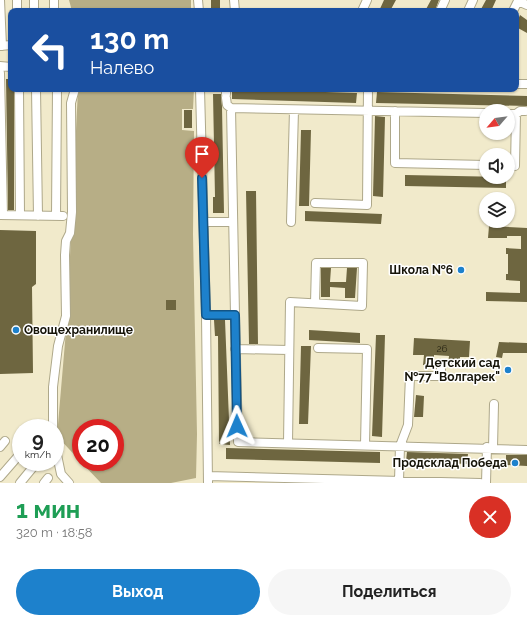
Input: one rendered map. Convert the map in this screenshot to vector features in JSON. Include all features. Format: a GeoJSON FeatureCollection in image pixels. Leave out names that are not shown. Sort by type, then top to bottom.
{"type":"FeatureCollection","features":[{"type":"Feature","properties":{"kind":"street"},"geometry":{"type":"LineString","coordinates":[[0,0],[1,46]]}},
{"type":"Feature","properties":{"kind":"street"},"geometry":{"type":"LineString","coordinates":[[518,0],[527,5]]}},
{"type":"Feature","properties":{"kind":"street"},"geometry":{"type":"LineString","coordinates":[[0,73],[2,215],[59,216],[57,92]]}},
{"type":"Feature","properties":{"kind":"street"},"geometry":{"type":"LineString","coordinates":[[19,92],[20,215]]}},
{"type":"Feature","properties":{"kind":"street"},"geometry":{"type":"LineString","coordinates":[[36,92],[38,216]]}},
{"type":"Feature","properties":{"kind":"street"},"geometry":{"type":"LineString","coordinates":[[53,419],[55,374],[58,346],[66,316],[65,255],[66,241],[70,233],[72,212],[71,103],[74,92]]}},
{"type":"Feature","properties":{"kind":"street"},"geometry":{"type":"LineString","coordinates":[[200,92],[206,315],[208,479],[384,482],[399,480],[480,483]]}},
{"type":"Feature","properties":{"kind":"street"},"geometry":{"type":"LineString","coordinates":[[315,203],[368,205],[368,92]]}},
{"type":"Feature","properties":{"kind":"street"},"geometry":{"type":"LineString","coordinates":[[226,94],[227,105],[231,108],[479,113]]}},
{"type":"Feature","properties":{"kind":"street"},"geometry":{"type":"LineString","coordinates":[[231,108],[238,442],[527,450]]}},
{"type":"Feature","properties":{"kind":"street"},"geometry":{"type":"LineString","coordinates":[[291,222],[294,110]]}},
{"type":"Feature","properties":{"kind":"street"},"geometry":{"type":"LineString","coordinates":[[395,111],[395,162],[479,165]]}},
{"type":"Feature","properties":{"kind":"street"},"geometry":{"type":"LineString","coordinates":[[515,113],[525,111]]}},
{"type":"Feature","properties":{"kind":"street"},"geometry":{"type":"LineString","coordinates":[[204,222],[233,222]]}},
{"type":"Feature","properties":{"kind":"street"},"geometry":{"type":"LineString","coordinates":[[288,443],[290,302],[315,304],[362,306],[363,264],[316,263],[315,304]]}},
{"type":"Feature","properties":{"kind":"street"},"geometry":{"type":"LineString","coordinates":[[206,315],[235,315]]}},
{"type":"Feature","properties":{"kind":"street"},"geometry":{"type":"LineString","coordinates":[[318,348],[367,349],[365,445]]}},
{"type":"Feature","properties":{"kind":"street"},"geometry":{"type":"LineString","coordinates":[[236,349],[289,350]]}},
{"type":"Feature","properties":{"kind":"street"},"geometry":{"type":"LineString","coordinates":[[399,480],[400,446],[408,425],[410,376],[441,376],[441,366]]}},
{"type":"Feature","properties":{"kind":"street"},"geometry":{"type":"LineString","coordinates":[[486,483],[494,404]]}},
{"type":"Feature","properties":{"kind":"street"},"geometry":{"type":"LineString","coordinates":[[0,477],[12,463]]}},
{"type":"Feature","properties":{"kind":"street"},"geometry":{"type":"LineString","coordinates":[[20,483],[30,471]]}},
{"type":"Feature","properties":{"kind":"street"},"geometry":{"type":"LineString","coordinates":[[60,471],[61,474],[69,483]]}},
{"type":"Feature","properties":{"kind":"shaded area"},"geometry":{"type":"Polygon","coordinates":[[[69,0],[191,0],[191,8],[71,8],[69,0]]]}},
{"type":"Feature","properties":{"kind":"shaded area"},"geometry":{"type":"Polygon","coordinates":[[[78,92],[194,92],[193,109],[182,109],[182,130],[194,131],[193,234],[197,434],[196,478],[171,483],[101,483],[90,471],[124,471],[124,419],[72,419],[72,452],[64,444],[64,419],[58,419],[67,319],[78,92]]]}},
{"type":"Feature","properties":{"kind":"building"},"geometry":{"type":"Polygon","coordinates":[[[211,0],[220,0],[220,8],[211,8],[211,0]]]}},
{"type":"Feature","properties":{"kind":"building"},"geometry":{"type":"Polygon","coordinates":[[[384,0],[396,0],[392,8],[380,8],[384,0]]]}},
{"type":"Feature","properties":{"kind":"building"},"geometry":{"type":"Polygon","coordinates":[[[431,0],[439,0],[436,8],[427,8],[431,0]]]}},
{"type":"Feature","properties":{"kind":"building"},"geometry":{"type":"Polygon","coordinates":[[[486,0],[496,0],[492,8],[482,8],[486,0]]]}},
{"type":"Feature","properties":{"kind":"building"},"geometry":{"type":"Polygon","coordinates":[[[520,15],[527,20],[527,33],[519,29],[520,15]]]}},
{"type":"Feature","properties":{"kind":"building"},"geometry":{"type":"Polygon","coordinates":[[[6,79],[8,79],[8,92],[14,92],[14,210],[8,210],[6,79]]]}},
{"type":"Feature","properties":{"kind":"building"},"geometry":{"type":"Polygon","coordinates":[[[232,92],[357,93],[356,103],[232,99],[232,92]]]}},
{"type":"Feature","properties":{"kind":"building"},"geometry":{"type":"Polygon","coordinates":[[[377,92],[527,96],[527,106],[515,106],[515,104],[479,105],[376,103],[377,92]]]}},
{"type":"Feature","properties":{"kind":"building"},"geometry":{"type":"Polygon","coordinates":[[[213,94],[221,94],[224,213],[213,213],[213,197],[215,197],[213,94]]]}},
{"type":"Feature","properties":{"kind":"building"},"geometry":{"type":"Polygon","coordinates":[[[184,110],[192,110],[192,128],[184,128],[184,110]]]}},
{"type":"Feature","properties":{"kind":"building"},"geometry":{"type":"Polygon","coordinates":[[[375,116],[385,117],[383,197],[373,196],[375,116]]]}},
{"type":"Feature","properties":{"kind":"building"},"geometry":{"type":"Polygon","coordinates":[[[301,130],[311,130],[309,206],[299,206],[301,130]]]}},
{"type":"Feature","properties":{"kind":"building"},"geometry":{"type":"Polygon","coordinates":[[[405,175],[479,176],[479,184],[506,184],[506,188],[405,186],[405,175]]]}},
{"type":"Feature","properties":{"kind":"building"},"geometry":{"type":"Polygon","coordinates":[[[246,191],[256,191],[258,344],[249,344],[246,191]]]}},
{"type":"Feature","properties":{"kind":"building"},"geometry":{"type":"Polygon","coordinates":[[[305,211],[382,214],[381,224],[305,221],[305,211]]]}},
{"type":"Feature","properties":{"kind":"building"},"geometry":{"type":"Polygon","coordinates":[[[489,228],[527,228],[527,302],[486,301],[486,292],[520,293],[520,281],[506,280],[506,274],[508,274],[508,254],[506,254],[506,248],[521,249],[521,236],[488,238],[489,228]]]}},
{"type":"Feature","properties":{"kind":"building","name":"Овощехранилище"},"geometry":{"type":"Polygon","coordinates":[[[0,230],[36,231],[36,284],[32,287],[33,373],[0,374],[0,230]]]}},
{"type":"Feature","properties":{"kind":"building"},"geometry":{"type":"Polygon","coordinates":[[[321,268],[331,268],[330,282],[346,282],[347,268],[357,268],[355,298],[345,298],[345,288],[330,287],[330,297],[321,297],[321,268]]]}},
{"type":"Feature","properties":{"kind":"building"},"geometry":{"type":"Polygon","coordinates":[[[166,300],[176,300],[176,310],[166,310],[166,300]]]}},
{"type":"Feature","properties":{"kind":"building"},"geometry":{"type":"Polygon","coordinates":[[[214,320],[225,320],[230,445],[219,444],[218,336],[215,336],[214,320]]]}},
{"type":"Feature","properties":{"kind":"building"},"geometry":{"type":"Polygon","coordinates":[[[309,330],[360,333],[360,343],[309,340],[309,330]]]}},
{"type":"Feature","properties":{"kind":"building"},"geometry":{"type":"Polygon","coordinates":[[[376,335],[385,335],[382,437],[372,436],[376,335]]]}},
{"type":"Feature","properties":{"kind":"building"},"geometry":{"type":"Polygon","coordinates":[[[414,338],[470,341],[469,357],[460,357],[460,366],[448,366],[449,356],[434,355],[434,366],[423,365],[424,355],[413,355],[414,338]]]}},
{"type":"Feature","properties":{"kind":"building"},"geometry":{"type":"Polygon","coordinates":[[[499,342],[527,343],[527,353],[503,353],[502,358],[496,357],[499,342]]]}},
{"type":"Feature","properties":{"kind":"building"},"geometry":{"type":"Polygon","coordinates":[[[301,346],[311,346],[308,424],[299,424],[301,346]]]}},
{"type":"Feature","properties":{"kind":"building"},"geometry":{"type":"Polygon","coordinates":[[[416,395],[424,396],[423,417],[414,417],[416,395]]]}},
{"type":"Feature","properties":{"kind":"building"},"geometry":{"type":"Polygon","coordinates":[[[226,448],[380,452],[380,463],[226,459],[226,448]]]}},
{"type":"Feature","properties":{"kind":"building"},"geometry":{"type":"Polygon","coordinates":[[[407,452],[468,454],[467,464],[406,461],[407,452]]]}},
{"type":"Feature","properties":{"kind":"building"},"geometry":{"type":"Polygon","coordinates":[[[506,455],[527,455],[527,466],[506,465],[506,455]]]}},
{"type":"Feature","properties":{"kind":"place","name":"Школа №6"},"geometry":{"type":"Point","coordinates":[461,270]}},
{"type":"Feature","properties":{"kind":"place","name":"Овощехранилище"},"geometry":{"type":"Point","coordinates":[16,330]}},
{"type":"Feature","properties":{"kind":"place","name":"Детский сад №77 \"Волгарек\""},"geometry":{"type":"Point","coordinates":[508,370]}},
{"type":"Feature","properties":{"kind":"place","name":"Продсклад Победа"},"geometry":{"type":"Point","coordinates":[515,463]}},
{"type":"Feature","properties":{"kind":"route"},"geometry":{"type":"LineString","coordinates":[[202,178],[206,315],[235,315],[237,426]]}}]}
